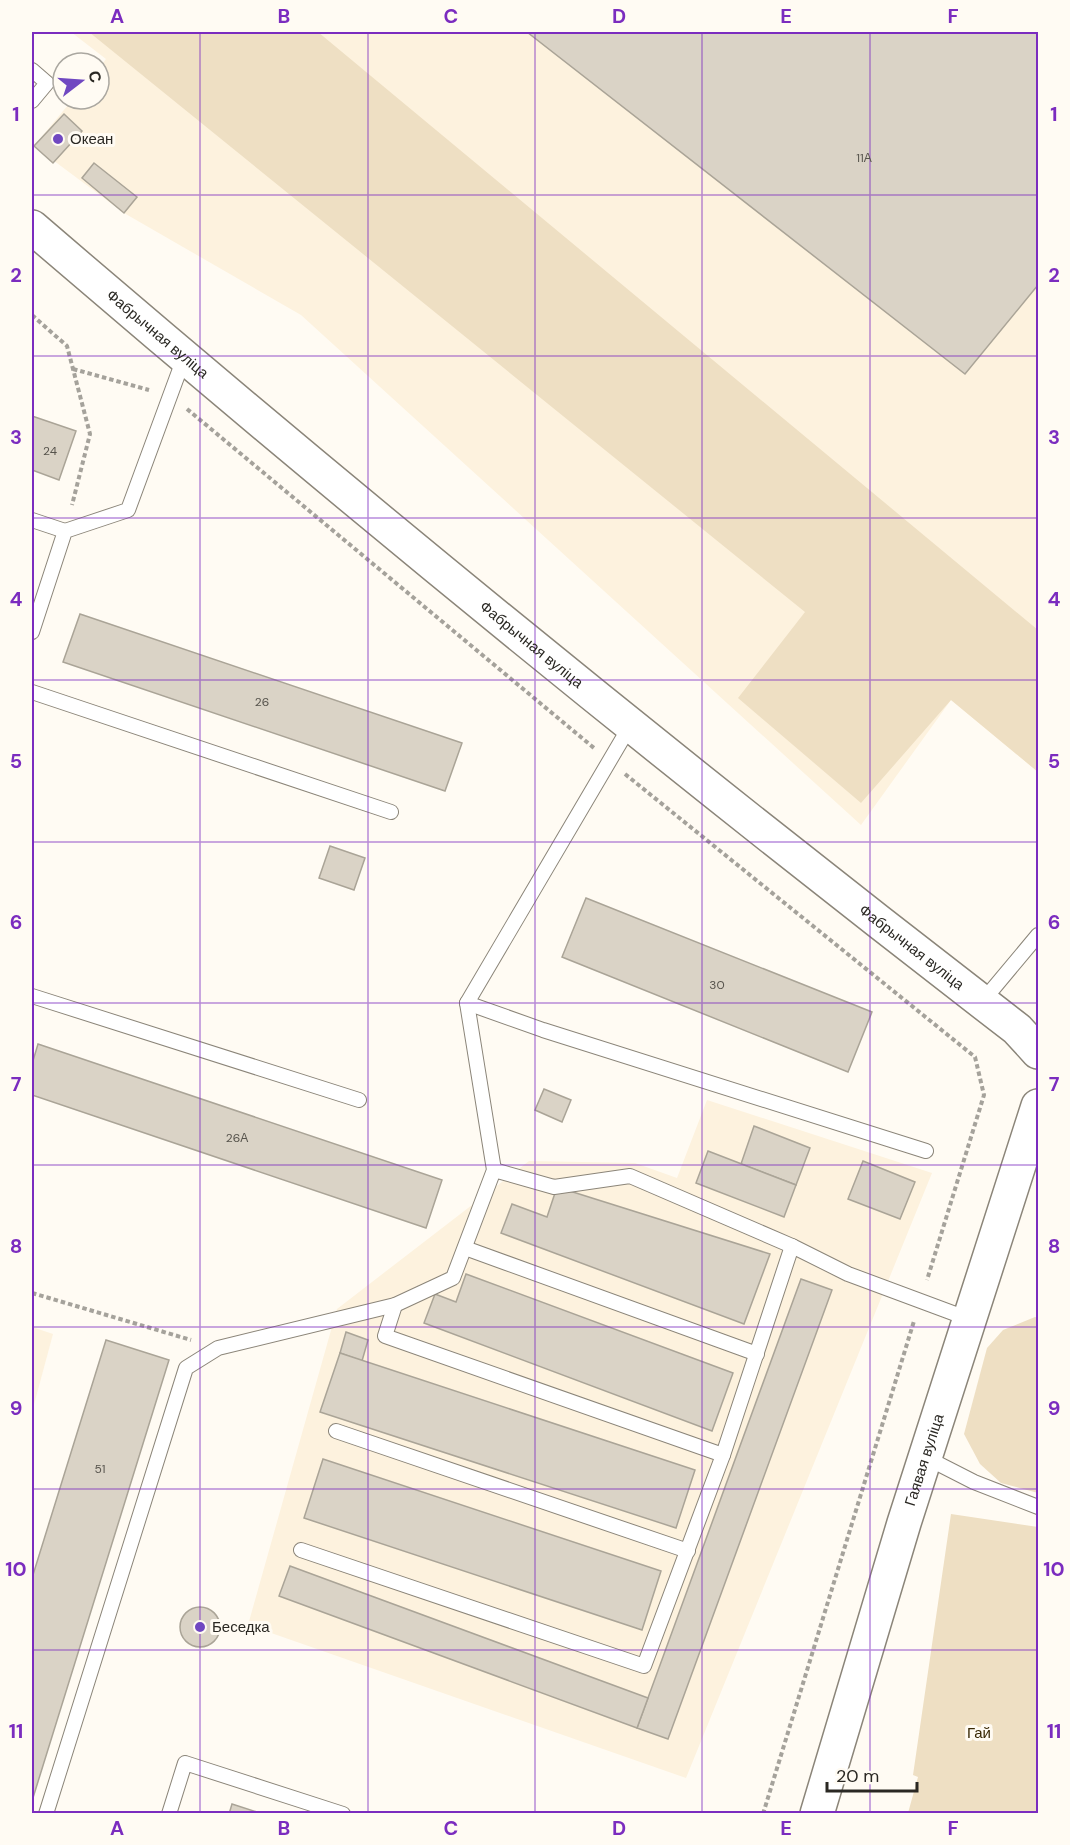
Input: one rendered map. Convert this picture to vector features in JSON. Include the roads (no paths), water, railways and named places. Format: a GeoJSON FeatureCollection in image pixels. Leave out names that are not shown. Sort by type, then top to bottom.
{"type":"FeatureCollection","features":[{"type":"Feature","properties":{"kind":"main road","name":"Фабрычная вуліца"},"geometry":{"type":"LineString","coordinates":[[32,227],[184,358],[630,726],[1017,1029],[1038,1052]]}},
{"type":"Feature","properties":{"kind":"main road","name":"Гаявая вуліца"},"geometry":{"type":"LineString","coordinates":[[817,1814],[925,1457],[1038,1106]]}},
{"type":"Feature","properties":{"kind":"lane"},"geometry":{"type":"LineString","coordinates":[[32,70],[47,83],[32,101]]}},
{"type":"Feature","properties":{"kind":"lane"},"geometry":{"type":"LineString","coordinates":[[32,520],[65,531],[128,510],[184,358]]}},
{"type":"Feature","properties":{"kind":"lane"},"geometry":{"type":"LineString","coordinates":[[32,632],[65,531]]}},
{"type":"Feature","properties":{"kind":"lane"},"geometry":{"type":"LineString","coordinates":[[32,692],[391,812]]}},
{"type":"Feature","properties":{"kind":"lane"},"geometry":{"type":"LineString","coordinates":[[46,1814],[186,1368],[218,1348],[395,1305],[453,1278],[494,1170],[467,1003],[630,726]]}},
{"type":"Feature","properties":{"kind":"lane"},"geometry":{"type":"LineString","coordinates":[[982,1002],[1038,935]]}},
{"type":"Feature","properties":{"kind":"lane"},"geometry":{"type":"LineString","coordinates":[[32,996],[359,1100]]}},
{"type":"Feature","properties":{"kind":"lane"},"geometry":{"type":"LineString","coordinates":[[467,1003],[543,1030],[926,1151]]}},
{"type":"Feature","properties":{"kind":"lane"},"geometry":{"type":"LineString","coordinates":[[494,1170],[554,1187],[630,1176],[792,1246],[848,1274],[970,1319]]}},
{"type":"Feature","properties":{"kind":"lane"},"geometry":{"type":"LineString","coordinates":[[300,1550],[644,1666],[723,1455],[757,1354],[783,1266],[792,1246]]}},
{"type":"Feature","properties":{"kind":"lane"},"geometry":{"type":"LineString","coordinates":[[465,1248],[757,1354]]}},
{"type":"Feature","properties":{"kind":"lane"},"geometry":{"type":"LineString","coordinates":[[395,1305],[386,1336],[723,1455]]}},
{"type":"Feature","properties":{"kind":"lane"},"geometry":{"type":"LineString","coordinates":[[336,1431],[688,1551]]}},
{"type":"Feature","properties":{"kind":"lane"},"geometry":{"type":"LineString","coordinates":[[925,1457],[974,1482],[1038,1507]]}},
{"type":"Feature","properties":{"kind":"lane"},"geometry":{"type":"LineString","coordinates":[[169,1814],[185,1762],[343,1814]]}},
{"type":"Feature","properties":{"kind":"place","name":"Океан"},"geometry":{"type":"Point","coordinates":[58,139]}},
{"type":"Feature","properties":{"kind":"place","name":"Беседка"},"geometry":{"type":"Point","coordinates":[200,1627]}},
{"type":"Feature","properties":{"kind":"park label","name":"Гай"},"geometry":{"type":"Point","coordinates":[979,1733]}}]}
